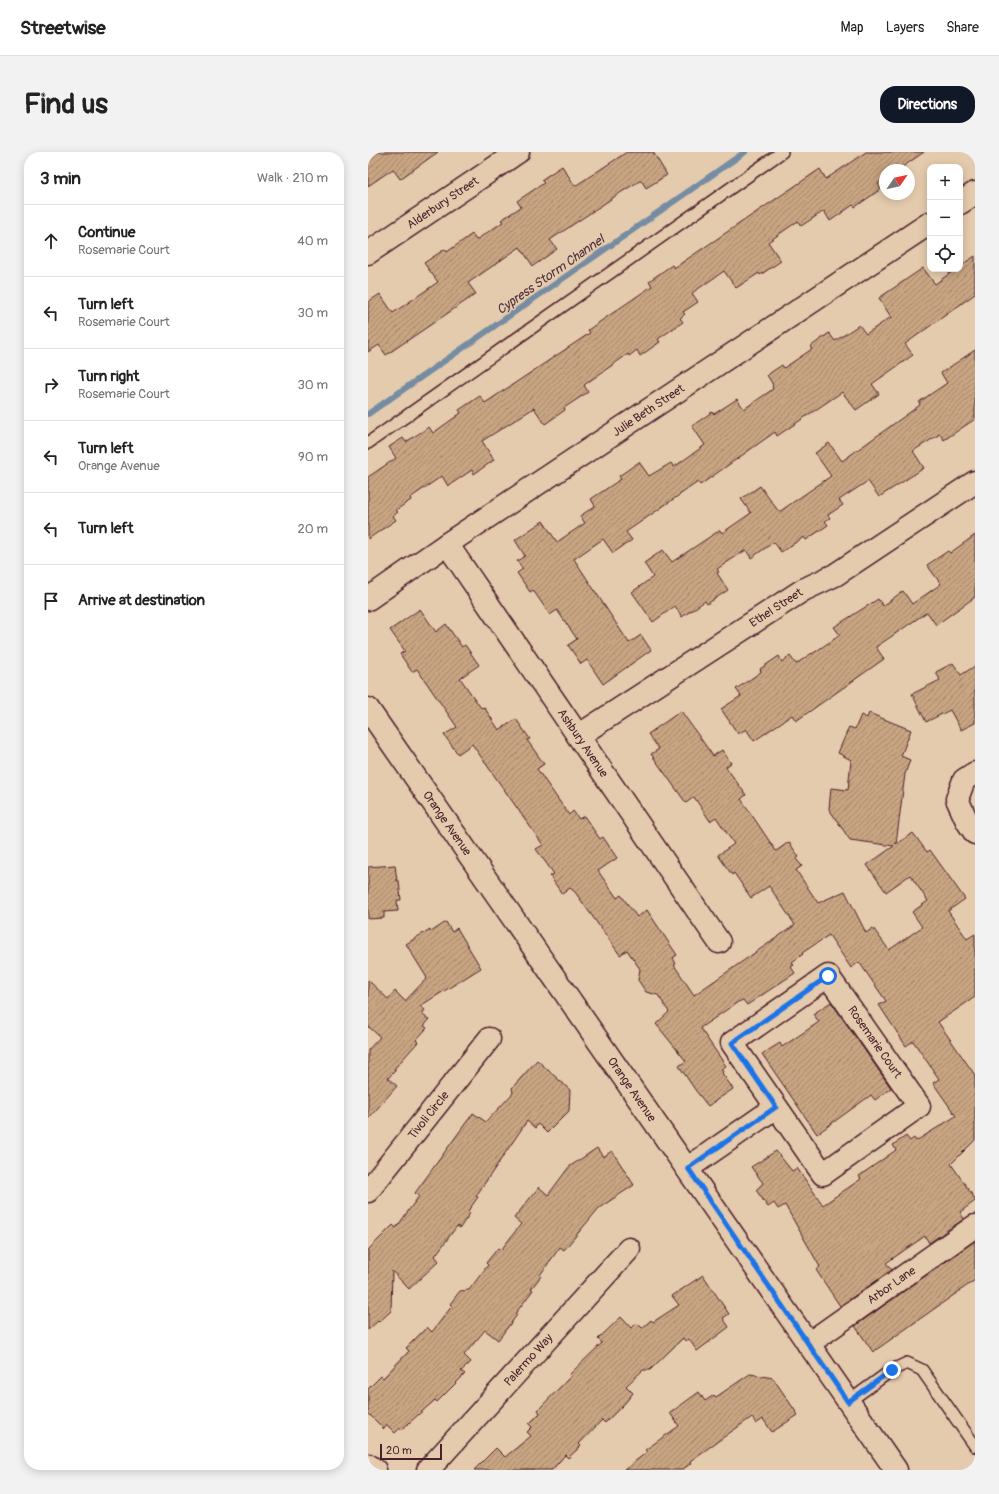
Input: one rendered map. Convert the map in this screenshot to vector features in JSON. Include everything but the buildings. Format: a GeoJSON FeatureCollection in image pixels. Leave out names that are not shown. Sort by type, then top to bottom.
{"type":"FeatureCollection","features":[{"type":"Feature","properties":{"kind":"street","name":"Alderbury Street"},"geometry":{"type":"LineString","coordinates":[[368,253],[518,152]]}},
{"type":"Feature","properties":{"kind":"street"},"geometry":{"type":"LineString","coordinates":[[963,201],[975,193]]}},
{"type":"Feature","properties":{"kind":"street","name":"Julie Beth Street"},"geometry":{"type":"LineString","coordinates":[[368,599],[447,544],[927,225]]}},
{"type":"Feature","properties":{"kind":"street","name":"Ethel Street"},"geometry":{"type":"LineString","coordinates":[[578,736],[803,590],[835,575],[975,482]]}},
{"type":"Feature","properties":{"kind":"street","name":"Ashbury Avenue"},"geometry":{"type":"LineString","coordinates":[[447,544],[719,942]]}},
{"type":"Feature","properties":{"kind":"street","name":"Orange Avenue"},"geometry":{"type":"LineString","coordinates":[[368,709],[688,1168],[896,1470]]}},
{"type":"Feature","properties":{"kind":"street"},"geometry":{"type":"LineString","coordinates":[[975,773],[964,780],[957,799],[967,821],[975,833]]}},
{"type":"Feature","properties":{"kind":"street","name":"Rosemarie Court"},"geometry":{"type":"LineString","coordinates":[[828,976],[919,1106],[823,1174],[776,1107],[732,1043],[828,976]]}},
{"type":"Feature","properties":{"kind":"street","name":"Tivoli Circle"},"geometry":{"type":"LineString","coordinates":[[368,1192],[489,1039]]}},
{"type":"Feature","properties":{"kind":"street"},"geometry":{"type":"LineString","coordinates":[[688,1168],[776,1107]]}},
{"type":"Feature","properties":{"kind":"street","name":"Arbor Lane"},"geometry":{"type":"LineString","coordinates":[[808,1344],[975,1226]]}},
{"type":"Feature","properties":{"kind":"street","name":"Palermo Way"},"geometry":{"type":"LineString","coordinates":[[428,1470],[629,1249]]}},
{"type":"Feature","properties":{"kind":"street"},"geometry":{"type":"LineString","coordinates":[[368,1465],[374,1470]]}},
{"type":"Feature","properties":{"kind":"lane"},"geometry":{"type":"LineString","coordinates":[[368,443],[782,152]]}},
{"type":"Feature","properties":{"kind":"lane"},"geometry":{"type":"LineString","coordinates":[[848,1402],[892,1370],[907,1363],[922,1370],[975,1446]]}},
{"type":"Feature","properties":{"kind":"waterway","name":"Cypress Storm Channel"},"geometry":{"type":"LineString","coordinates":[[368,414],[745,152]]}},
{"type":"Feature","properties":{"kind":"route"},"geometry":{"type":"LineString","coordinates":[[828,976],[732,1043],[776,1107],[688,1168],[848,1402],[892,1370]]}}]}
